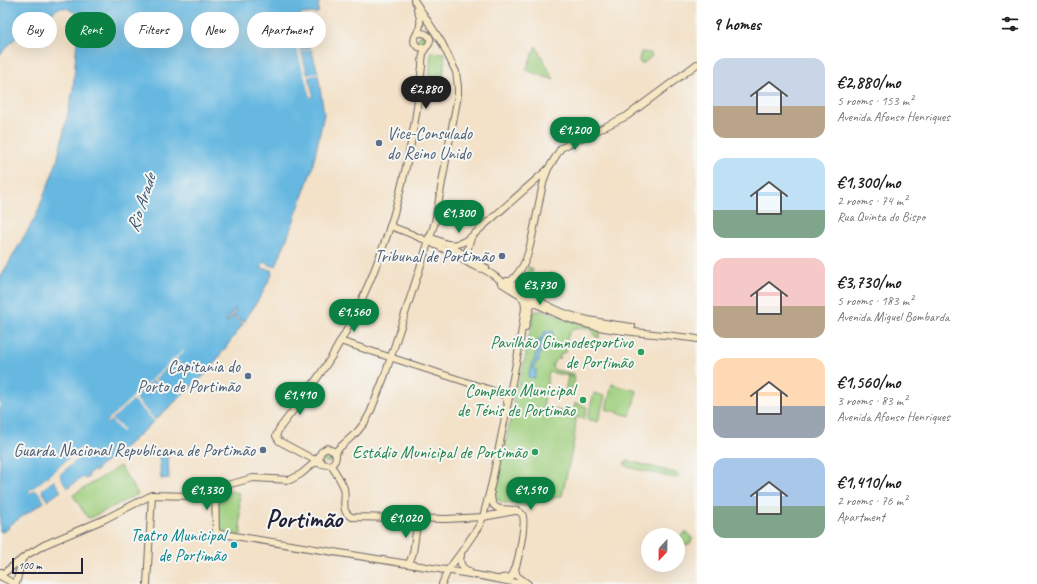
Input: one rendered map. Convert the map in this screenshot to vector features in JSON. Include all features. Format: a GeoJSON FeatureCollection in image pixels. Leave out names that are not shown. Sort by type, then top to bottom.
{"type":"FeatureCollection","features":[{"type":"Feature","properties":{"kind":"street"},"geometry":{"type":"LineString","coordinates":[[0,576],[6,568],[44,545],[152,495],[190,496],[253,478],[290,480],[301,474],[314,463],[322,463],[327,466],[331,465],[336,460],[337,450],[357,432],[370,413],[390,358],[435,222],[458,87],[456,72],[442,43],[414,0]]}},
{"type":"Feature","properties":{"kind":"street"},"geometry":{"type":"LineString","coordinates":[[414,0],[420,20],[420,26],[414,39],[416,45],[420,48],[426,47]]}},
{"type":"Feature","properties":{"kind":"street"},"geometry":{"type":"LineString","coordinates":[[336,455],[333,451],[327,448],[322,450],[319,457],[314,460],[278,441],[276,436],[324,368],[340,341],[366,287],[390,225],[407,166],[419,100],[423,53],[430,41],[427,35],[426,23],[420,9]]}},
{"type":"Feature","properties":{"kind":"street"},"geometry":{"type":"LineString","coordinates":[[417,34],[420,32],[434,37],[442,43]]}},
{"type":"Feature","properties":{"kind":"street"},"geometry":{"type":"LineString","coordinates":[[472,236],[468,249],[470,262],[475,267],[483,269],[505,283],[510,282],[515,278],[528,254],[544,180],[548,169],[561,148],[627,116],[697,64]]}},
{"type":"Feature","properties":{"kind":"street"},"geometry":{"type":"LineString","coordinates":[[390,225],[447,244],[454,245],[460,243],[472,236],[548,169]]}},
{"type":"Feature","properties":{"kind":"street"},"geometry":{"type":"LineString","coordinates":[[429,239],[436,245],[454,254],[531,302],[553,313]]}},
{"type":"Feature","properties":{"kind":"street"},"geometry":{"type":"LineString","coordinates":[[418,274],[427,250],[431,244],[436,245]]}},
{"type":"Feature","properties":{"kind":"street"},"geometry":{"type":"LineString","coordinates":[[447,244],[553,308],[580,318],[603,323]]}},
{"type":"Feature","properties":{"kind":"street"},"geometry":{"type":"LineString","coordinates":[[515,278],[514,283],[528,296],[531,302],[530,312],[519,348]]}},
{"type":"Feature","properties":{"kind":"street"},"geometry":{"type":"LineString","coordinates":[[442,584],[448,570],[480,526],[483,517],[492,482],[519,348],[525,304],[524,300],[517,293]]}},
{"type":"Feature","properties":{"kind":"street"},"geometry":{"type":"LineString","coordinates":[[524,314],[531,302]]}},
{"type":"Feature","properties":{"kind":"street"},"geometry":{"type":"LineString","coordinates":[[531,302],[575,318],[697,335]]}},
{"type":"Feature","properties":{"kind":"street"},"geometry":{"type":"LineString","coordinates":[[523,336],[533,310],[538,308],[578,322],[602,327],[697,339]]}},
{"type":"Feature","properties":{"kind":"street"},"geometry":{"type":"LineString","coordinates":[[340,341],[492,390],[505,396],[508,402]]}},
{"type":"Feature","properties":{"kind":"street"},"geometry":{"type":"LineString","coordinates":[[492,390],[506,389],[511,383]]}},
{"type":"Feature","properties":{"kind":"street"},"geometry":{"type":"LineString","coordinates":[[319,457],[322,463]]}},
{"type":"Feature","properties":{"kind":"street"},"geometry":{"type":"LineString","coordinates":[[331,465],[344,487],[346,514],[355,517],[446,519],[483,517],[515,511]]}},
{"type":"Feature","properties":{"kind":"street"},"geometry":{"type":"LineString","coordinates":[[491,577],[511,577],[515,569],[524,526],[524,518],[522,514],[515,511],[501,510],[494,506],[492,502],[492,482]]}},
{"type":"Feature","properties":{"kind":"street"},"geometry":{"type":"LineString","coordinates":[[215,489],[216,533],[491,577],[522,584]]}},
{"type":"Feature","properties":{"kind":"street"},"geometry":{"type":"LineString","coordinates":[[147,584],[152,495]]}},
{"type":"Feature","properties":{"kind":"street"},"geometry":{"type":"LineString","coordinates":[[409,564],[413,553],[418,518]]}},
{"type":"Feature","properties":{"kind":"street"},"geometry":{"type":"LineString","coordinates":[[0,576],[0,572],[42,544],[73,529],[92,524]]}},
{"type":"Feature","properties":{"kind":"street"},"geometry":{"type":"LineString","coordinates":[[462,551],[460,559],[461,565],[463,568],[476,575]]}},
{"type":"Feature","properties":{"kind":"street"},"geometry":{"type":"LineString","coordinates":[[0,576],[15,584],[22,559]]}},
{"type":"Feature","properties":{"kind":"street"},"geometry":{"type":"LineString","coordinates":[[6,568],[18,568],[18,575]]}},
{"type":"Feature","properties":{"kind":"street"},"geometry":{"type":"LineString","coordinates":[[515,569],[517,576],[528,584]]}},
{"type":"Feature","properties":{"kind":"green space"},"geometry":{"type":"Polygon","coordinates":[[[422,35],[427,40],[422,45],[417,40],[422,35]]]}},
{"type":"Feature","properties":{"kind":"green space"},"geometry":{"type":"Polygon","coordinates":[[[536,46],[554,80],[526,70],[536,46]]]}},
{"type":"Feature","properties":{"kind":"green space"},"geometry":{"type":"Polygon","coordinates":[[[431,52],[445,53],[443,82],[429,81],[431,52]]]}},
{"type":"Feature","properties":{"kind":"green space"},"geometry":{"type":"Polygon","coordinates":[[[641,52],[651,53],[652,56],[644,63],[640,63],[639,59],[641,52]]]}},
{"type":"Feature","properties":{"kind":"green space"},"geometry":{"type":"Polygon","coordinates":[[[529,267],[533,269],[530,278],[545,284],[550,273],[556,275],[546,300],[523,286],[521,281],[529,267]]]}},
{"type":"Feature","properties":{"kind":"green space"},"geometry":{"type":"Polygon","coordinates":[[[537,311],[545,311],[600,329],[599,338],[594,335],[591,329],[579,328],[569,333],[565,349],[568,351],[559,355],[561,358],[556,359],[552,366],[555,370],[574,374],[573,377],[549,372],[543,407],[568,412],[568,417],[576,419],[574,441],[562,496],[525,506],[500,502],[496,498],[495,492],[514,401],[512,401],[515,385],[518,385],[526,355],[525,349],[533,322],[530,320],[533,313],[537,311]]]}},
{"type":"Feature","properties":{"kind":"green space"},"geometry":{"type":"Polygon","coordinates":[[[568,376],[575,378],[572,392],[565,391],[568,376]]]}},
{"type":"Feature","properties":{"kind":"green space"},"geometry":{"type":"Polygon","coordinates":[[[612,384],[637,391],[630,416],[606,409],[612,384]]]}},
{"type":"Feature","properties":{"kind":"green space"},"geometry":{"type":"Polygon","coordinates":[[[594,393],[605,396],[598,422],[587,419],[594,393]]]}},
{"type":"Feature","properties":{"kind":"green space"},"geometry":{"type":"Polygon","coordinates":[[[575,403],[587,407],[584,419],[572,416],[575,403]]]}},
{"type":"Feature","properties":{"kind":"green space"},"geometry":{"type":"Polygon","coordinates":[[[326,452],[330,452],[332,453],[332,461],[326,462],[323,459],[323,455],[326,452]]]}},
{"type":"Feature","properties":{"kind":"green space"},"geometry":{"type":"Polygon","coordinates":[[[629,461],[676,473],[679,476],[675,478],[631,468],[626,466],[624,463],[629,461]]]}},
{"type":"Feature","properties":{"kind":"green space"},"geometry":{"type":"Polygon","coordinates":[[[120,466],[138,494],[90,518],[87,517],[73,495],[120,466]]]}},
{"type":"Feature","properties":{"kind":"green space"},"geometry":{"type":"Polygon","coordinates":[[[225,490],[239,493],[241,535],[218,532],[218,492],[225,490]]]}},
{"type":"Feature","properties":{"kind":"green space"},"geometry":{"type":"Polygon","coordinates":[[[685,533],[688,533],[692,537],[692,541],[688,545],[685,545],[685,533]]]}},
{"type":"Feature","properties":{"kind":"water","name":"Rio Arade"},"geometry":{"type":"Polygon","coordinates":[[[0,0],[319,0],[318,12],[247,12],[247,48],[310,48],[300,51],[310,97],[313,96],[308,76],[318,74],[324,114],[312,169],[276,266],[271,266],[264,262],[261,268],[271,270],[272,274],[262,294],[244,322],[233,315],[236,309],[235,308],[226,322],[227,323],[232,316],[243,324],[210,370],[155,420],[134,398],[154,380],[165,392],[166,391],[155,379],[175,360],[187,371],[188,370],[176,359],[106,422],[108,423],[111,420],[123,431],[112,419],[133,399],[154,421],[119,453],[97,468],[98,470],[95,472],[94,470],[88,474],[89,477],[85,479],[83,477],[67,488],[60,477],[60,474],[86,452],[82,447],[29,491],[30,493],[35,490],[40,493],[44,502],[8,526],[9,528],[2,532],[0,531],[0,278],[36,216],[57,162],[73,90],[76,48],[116,48],[116,12],[73,12],[66,8],[59,8],[53,12],[12,12],[12,42],[0,55],[0,0]]]}},
{"type":"Feature","properties":{"kind":"water"},"geometry":{"type":"Polygon","coordinates":[[[311,49],[318,73],[307,75],[301,52],[311,49]]]}},
{"type":"Feature","properties":{"kind":"water"},"geometry":{"type":"Polygon","coordinates":[[[545,331],[549,334],[550,331],[554,331],[551,338],[547,337],[548,335],[546,335],[543,341],[541,341],[542,348],[544,348],[543,352],[539,355],[539,362],[537,361],[534,367],[535,370],[537,370],[536,374],[534,373],[536,375],[535,378],[528,377],[530,369],[532,369],[532,364],[534,360],[535,361],[535,354],[539,351],[539,344],[537,343],[538,340],[540,340],[545,331]]]}},
{"type":"Feature","properties":{"kind":"water"},"geometry":{"type":"Polygon","coordinates":[[[159,455],[168,455],[169,478],[161,479],[159,455]]]}},
{"type":"Feature","properties":{"kind":"water"},"geometry":{"type":"Polygon","coordinates":[[[54,480],[61,491],[47,501],[42,489],[54,480]]]}},
{"type":"Feature","properties":{"kind":"pier"},"geometry":{"type":"Polygon","coordinates":[[[297,48],[299,48],[300,51],[312,48],[301,52],[307,75],[320,72],[308,77],[313,96],[310,97],[297,48]]]}},
{"type":"Feature","properties":{"kind":"pier"},"geometry":{"type":"Polygon","coordinates":[[[183,350],[184,351],[176,359],[188,370],[187,371],[175,360],[155,379],[166,391],[165,392],[153,380],[135,398],[156,421],[155,422],[133,400],[112,419],[124,430],[122,432],[111,420],[107,423],[106,422],[183,350]]]}},
{"type":"Feature","properties":{"kind":"pier"},"geometry":{"type":"Polygon","coordinates":[[[82,447],[86,452],[60,474],[60,477],[67,488],[65,489],[58,478],[58,473],[83,452],[82,450],[36,488],[40,491],[40,488],[54,478],[63,491],[62,492],[54,480],[42,489],[42,493],[47,501],[45,503],[40,493],[35,490],[30,493],[29,491],[82,447]]]}},
{"type":"Feature","properties":{"kind":"place","name":"Vice-Consulado do Reino Unido"},"geometry":{"type":"Point","coordinates":[379,143]}},
{"type":"Feature","properties":{"kind":"place","name":"Tribunal de Portimão"},"geometry":{"type":"Point","coordinates":[502,256]}},
{"type":"Feature","properties":{"kind":"place","name":"Pavilhão Gimnodesportivo de Portimão"},"geometry":{"type":"Point","coordinates":[641,352]}},
{"type":"Feature","properties":{"kind":"place","name":"Capitania do Porto de Portimão"},"geometry":{"type":"Point","coordinates":[248,376]}},
{"type":"Feature","properties":{"kind":"place","name":"Complexo Municipal de Ténis de Portimão"},"geometry":{"type":"Point","coordinates":[583,400]}},
{"type":"Feature","properties":{"kind":"place","name":"Guarda Nacional Republicana de Portimão"},"geometry":{"type":"Point","coordinates":[263,450]}},
{"type":"Feature","properties":{"kind":"place","name":"Estádio Municipal de Portimão"},"geometry":{"type":"Point","coordinates":[535,452]}},
{"type":"Feature","properties":{"kind":"place","name":"Teatro Municipal de Portimão"},"geometry":{"type":"Point","coordinates":[234,545]}},
{"type":"Feature","properties":{"kind":"district","name":"Portimão"},"geometry":{"type":"Point","coordinates":[304,519]}}]}
